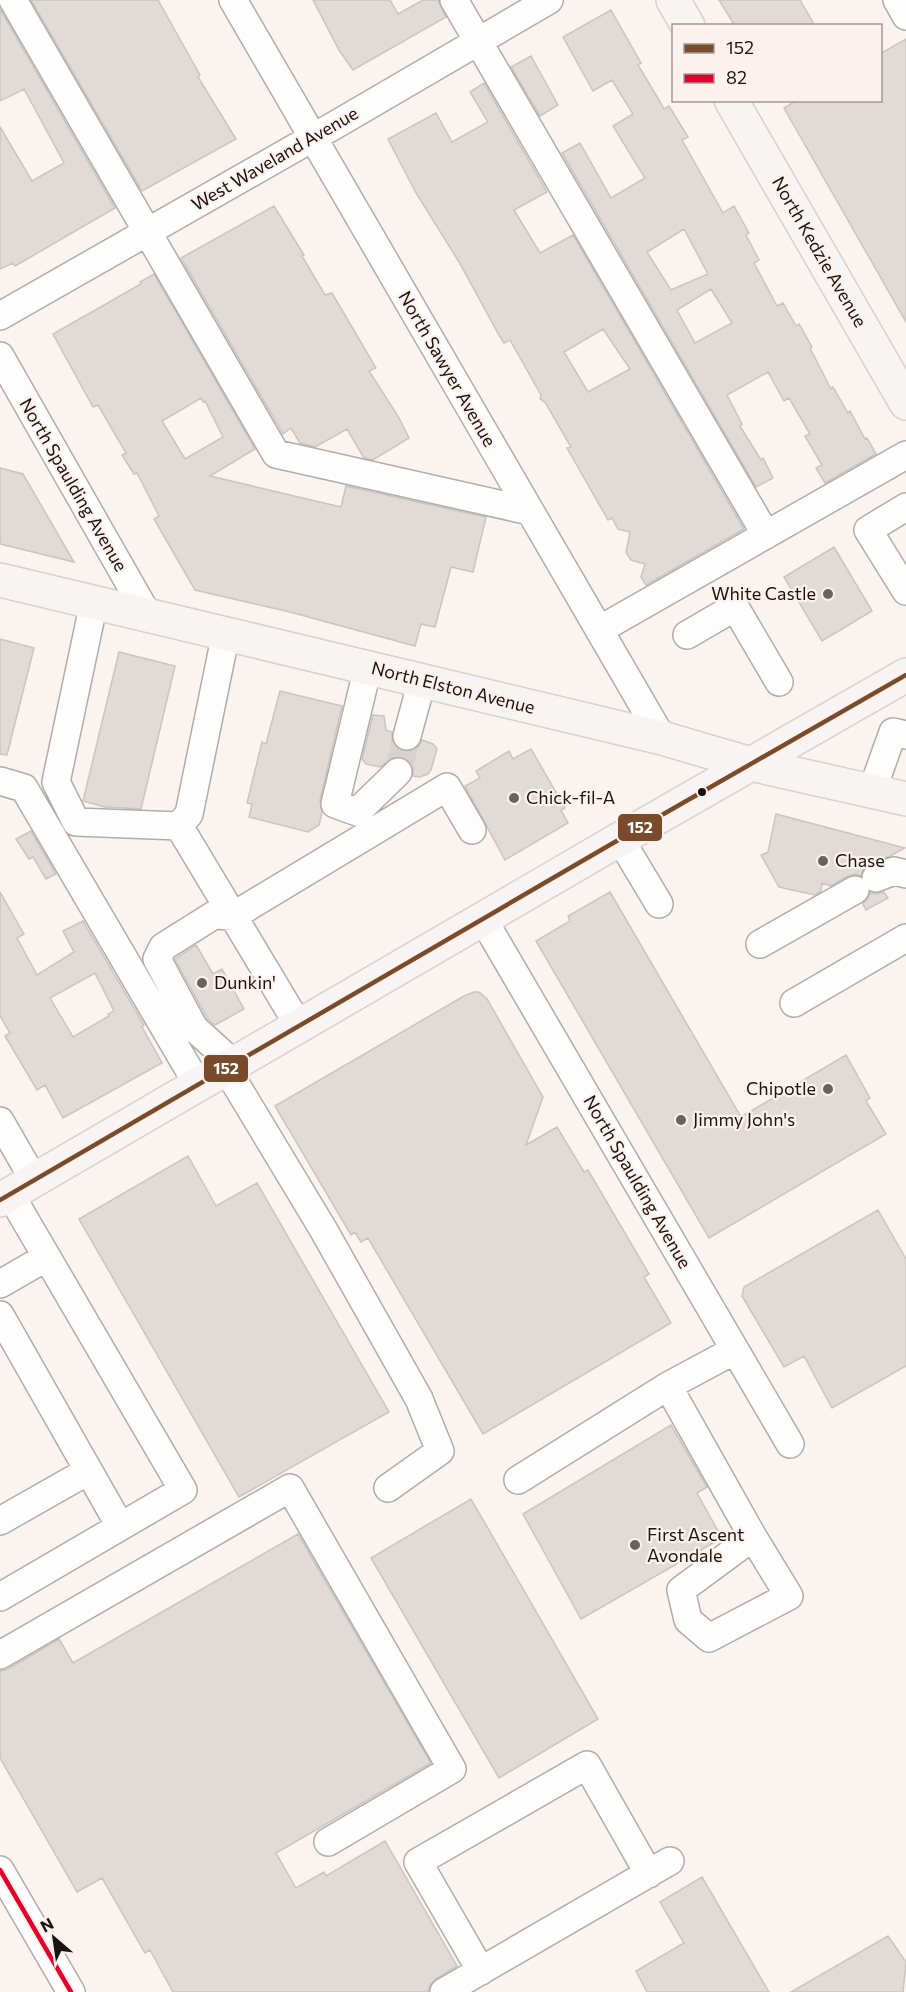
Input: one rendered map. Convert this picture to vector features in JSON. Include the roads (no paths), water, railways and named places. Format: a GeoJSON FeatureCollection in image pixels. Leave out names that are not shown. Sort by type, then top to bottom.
{"type":"FeatureCollection","features":[{"type":"Feature","properties":{"kind":"main road"},"geometry":{"type":"LineString","coordinates":[[673,0],[687,24]]}},
{"type":"Feature","properties":{"kind":"main road","name":"North Kedzie Avenue"},"geometry":{"type":"LineString","coordinates":[[732,102],[906,403]]}},
{"type":"Feature","properties":{"kind":"main road","name":"North Elston Avenue"},"geometry":{"type":"LineString","coordinates":[[0,580],[662,738],[751,764],[906,799]]}},
{"type":"Feature","properties":{"kind":"main road"},"geometry":{"type":"LineString","coordinates":[[15,1191],[906,675]]}},
{"type":"Feature","properties":{"kind":"street"},"geometry":{"type":"LineString","coordinates":[[13,0],[276,454],[530,511]]}},
{"type":"Feature","properties":{"kind":"street","name":"North Sawyer Avenue"},"geometry":{"type":"LineString","coordinates":[[233,0],[662,738]]}},
{"type":"Feature","properties":{"kind":"street"},"geometry":{"type":"LineString","coordinates":[[454,0],[766,535]]}},
{"type":"Feature","properties":{"kind":"street","name":"West Waveland Avenue"},"geometry":{"type":"LineString","coordinates":[[0,316],[313,138],[549,0]]}},
{"type":"Feature","properties":{"kind":"street"},"geometry":{"type":"LineString","coordinates":[[897,0],[906,16]]}},
{"type":"Feature","properties":{"kind":"street","name":"North Spaulding Avenue"},"geometry":{"type":"LineString","coordinates":[[0,356],[8,384],[147,614]]}},
{"type":"Feature","properties":{"kind":"street"},"geometry":{"type":"LineString","coordinates":[[599,630],[906,455]]}},
{"type":"Feature","properties":{"kind":"street"},"geometry":{"type":"LineString","coordinates":[[906,507],[868,530],[906,591]]}},
{"type":"Feature","properties":{"kind":"street"},"geometry":{"type":"LineString","coordinates":[[94,602],[56,782],[75,822],[179,826]]}},
{"type":"Feature","properties":{"kind":"street"},"geometry":{"type":"LineString","coordinates":[[687,635],[735,608],[779,682]]}},
{"type":"Feature","properties":{"kind":"street"},"geometry":{"type":"LineString","coordinates":[[179,826],[189,814],[226,633]]}},
{"type":"Feature","properties":{"kind":"street"},"geometry":{"type":"LineString","coordinates":[[368,668],[335,804],[357,812],[398,772]]}},
{"type":"Feature","properties":{"kind":"street"},"geometry":{"type":"LineString","coordinates":[[407,736],[422,681]]}},
{"type":"Feature","properties":{"kind":"street"},"geometry":{"type":"LineString","coordinates":[[871,695],[902,730],[872,792]]}},
{"type":"Feature","properties":{"kind":"street"},"geometry":{"type":"LineString","coordinates":[[0,781],[24,788],[198,1085]]}},
{"type":"Feature","properties":{"kind":"street"},"geometry":{"type":"LineString","coordinates":[[388,1488],[440,1451],[419,1399],[230,1066],[194,1028],[157,959],[164,947],[214,915],[233,916],[447,787],[472,830]]}},
{"type":"Feature","properties":{"kind":"street"},"geometry":{"type":"LineString","coordinates":[[179,826],[299,1026]]}},
{"type":"Feature","properties":{"kind":"street"},"geometry":{"type":"LineString","coordinates":[[620,839],[659,904]]}},
{"type":"Feature","properties":{"kind":"street"},"geometry":{"type":"LineString","coordinates":[[760,944],[866,884],[894,871],[906,874]]}},
{"type":"Feature","properties":{"kind":"street","name":"North Spaulding Avenue"},"geometry":{"type":"LineString","coordinates":[[483,919],[790,1444]]}},
{"type":"Feature","properties":{"kind":"street"},"geometry":{"type":"LineString","coordinates":[[794,1003],[906,938]]}},
{"type":"Feature","properties":{"kind":"street"},"geometry":{"type":"LineString","coordinates":[[0,1121],[15,1191],[47,1257],[183,1490],[0,1597]]}},
{"type":"Feature","properties":{"kind":"street"},"geometry":{"type":"LineString","coordinates":[[0,1284],[47,1257]]}},
{"type":"Feature","properties":{"kind":"street"},"geometry":{"type":"LineString","coordinates":[[0,1315],[8,1348],[88,1471],[120,1527]]}},
{"type":"Feature","properties":{"kind":"street"},"geometry":{"type":"LineString","coordinates":[[518,1480],[668,1386],[735,1350]]}},
{"type":"Feature","properties":{"kind":"street"},"geometry":{"type":"LineString","coordinates":[[668,1386],[753,1537]]}},
{"type":"Feature","properties":{"kind":"street"},"geometry":{"type":"LineString","coordinates":[[0,1521],[88,1471]]}},
{"type":"Feature","properties":{"kind":"street"},"geometry":{"type":"LineString","coordinates":[[0,1655],[290,1488],[452,1769],[328,1842]]}},
{"type":"Feature","properties":{"kind":"street"},"geometry":{"type":"LineString","coordinates":[[444,1992],[481,1971],[660,1868],[587,1765],[418,1862],[481,1971]]}},
{"type":"Feature","properties":{"kind":"street"},"geometry":{"type":"LineString","coordinates":[[0,1870],[71,1992]]}},
{"type":"Feature","properties":{"kind":"tunnel"},"geometry":{"type":"LineString","coordinates":[[398,772],[407,736]]}},
{"type":"Feature","properties":{"kind":"place","name":"White Castle"},"geometry":{"type":"Point","coordinates":[828,594]}},
{"type":"Feature","properties":{"kind":"place","name":"Chick-fil-A"},"geometry":{"type":"Point","coordinates":[514,798]}},
{"type":"Feature","properties":{"kind":"place","name":"Chase"},"geometry":{"type":"Point","coordinates":[823,861]}},
{"type":"Feature","properties":{"kind":"place","name":"Dunkin'"},"geometry":{"type":"Point","coordinates":[202,983]}},
{"type":"Feature","properties":{"kind":"place","name":"Chipotle"},"geometry":{"type":"Point","coordinates":[828,1089]}},
{"type":"Feature","properties":{"kind":"place","name":"Jimmy John's"},"geometry":{"type":"Point","coordinates":[681,1120]}},
{"type":"Feature","properties":{"kind":"place","name":"First Ascent Avondale"},"geometry":{"type":"Point","coordinates":[635,1545]}}]}
